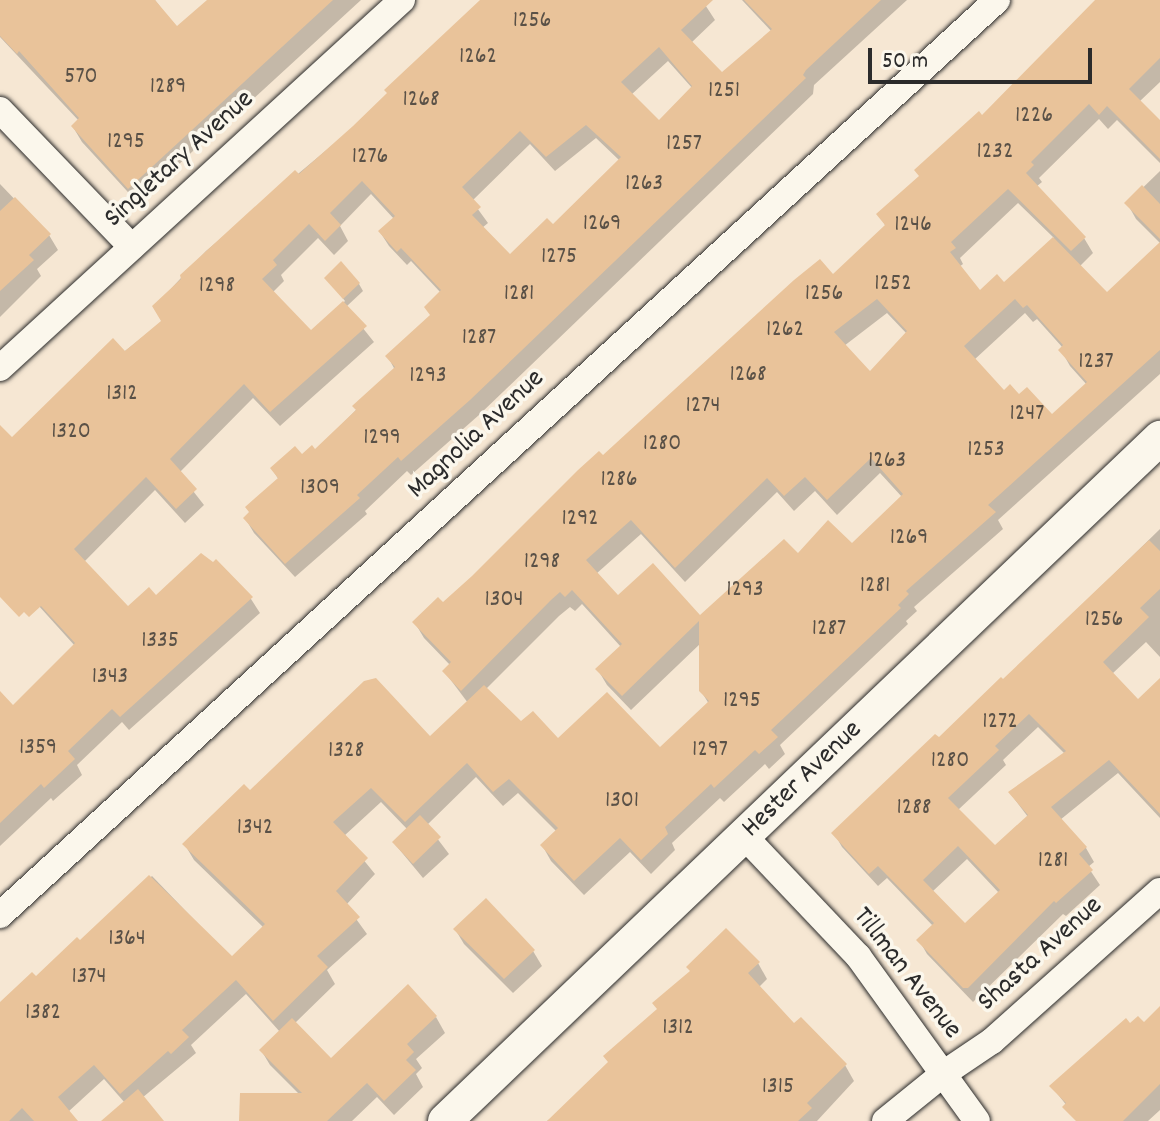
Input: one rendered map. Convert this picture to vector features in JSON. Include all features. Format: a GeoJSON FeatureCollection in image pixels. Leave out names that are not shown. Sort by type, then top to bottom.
{"type":"FeatureCollection","features":[{"type":"Feature","properties":{"kind":"street","name":"Singletary Avenue"},"geometry":{"type":"LineString","coordinates":[[0,368],[402,0]]}},
{"type":"Feature","properties":{"kind":"street","name":"Magnolia Avenue"},"geometry":{"type":"LineString","coordinates":[[0,915],[997,0]]}},
{"type":"Feature","properties":{"kind":"street"},"geometry":{"type":"LineString","coordinates":[[0,110],[132,247]]}},
{"type":"Feature","properties":{"kind":"street","name":"Hester Avenue"},"geometry":{"type":"LineString","coordinates":[[445,1121],[1160,438]]}},
{"type":"Feature","properties":{"kind":"street","name":"Tillman Avenue"},"geometry":{"type":"LineString","coordinates":[[744,836],[858,956],[977,1121]]}},
{"type":"Feature","properties":{"kind":"street","name":"Shasta Avenue"},"geometry":{"type":"LineString","coordinates":[[885,1121],[943,1074],[992,1041],[1160,891]]}},
{"type":"Feature","properties":{"kind":"building"},"geometry":{"type":"Polygon","coordinates":[[[0,0],[155,0],[177,26],[207,0],[333,0],[128,189],[71,126],[79,118],[19,51],[17,54],[0,36],[0,0]]]}},
{"type":"Feature","properties":{"kind":"building"},"geometry":{"type":"Polygon","coordinates":[[[480,0],[713,0],[681,30],[722,72],[772,29],[744,0],[881,0],[806,70],[803,75],[806,78],[470,400],[401,461],[398,457],[357,495],[360,498],[285,564],[243,518],[249,512],[245,507],[278,478],[270,468],[295,446],[302,454],[312,445],[315,449],[356,410],[352,406],[395,367],[385,356],[430,315],[424,307],[441,290],[401,248],[397,252],[378,231],[395,216],[362,181],[330,213],[341,225],[325,241],[309,224],[273,260],[277,265],[262,279],[311,330],[343,301],[367,326],[270,412],[244,384],[170,459],[197,489],[176,509],[146,477],[74,549],[128,606],[149,587],[156,595],[201,553],[213,562],[216,559],[253,597],[120,717],[112,709],[68,751],[75,759],[44,788],[41,784],[0,823],[0,691],[13,705],[75,643],[41,606],[29,617],[24,612],[19,617],[0,597],[0,425],[12,437],[113,338],[125,351],[161,321],[152,306],[181,279],[180,275],[295,170],[299,174],[353,126],[387,93],[384,90],[480,0]],[[659,47],[621,82],[659,120],[692,86],[659,47]],[[586,125],[546,157],[520,131],[462,187],[481,207],[472,215],[510,254],[547,218],[553,224],[621,157],[586,125]]]}},
{"type":"Feature","properties":{"kind":"building"},"geometry":{"type":"Polygon","coordinates":[[[1095,0],[1160,0],[1160,58],[1129,89],[1160,120],[1160,159],[1107,106],[1099,115],[1089,104],[1031,162],[1034,165],[1026,173],[1086,237],[1071,251],[1008,189],[951,242],[956,248],[950,252],[980,290],[997,274],[1004,282],[1053,237],[1107,292],[1160,242],[1160,350],[988,505],[996,512],[906,591],[909,594],[898,605],[901,608],[771,730],[778,737],[759,754],[755,750],[714,788],[711,784],[665,827],[668,834],[641,860],[620,838],[574,881],[540,845],[558,828],[509,779],[493,792],[467,763],[405,822],[371,788],[333,822],[368,858],[336,891],[360,917],[317,956],[328,967],[273,1021],[236,980],[182,1030],[189,1037],[171,1054],[168,1051],[120,1094],[94,1065],[58,1097],[78,1121],[34,1121],[22,1108],[9,1121],[0,1121],[0,1002],[32,972],[36,976],[77,937],[80,940],[149,875],[232,956],[265,924],[182,844],[244,784],[250,790],[364,681],[376,678],[430,736],[484,685],[521,721],[533,711],[558,738],[607,692],[660,747],[709,701],[699,691],[699,621],[622,696],[595,669],[622,644],[572,590],[565,597],[560,592],[551,600],[461,691],[442,671],[451,662],[412,622],[438,597],[443,602],[578,470],[599,451],[603,455],[794,280],[820,259],[833,274],[885,225],[876,214],[919,176],[914,170],[979,111],[982,115],[1095,0]],[[877,299],[834,332],[870,371],[907,331],[877,299]],[[1015,299],[964,346],[1004,390],[1010,384],[1019,394],[1027,387],[1052,414],[1087,382],[1058,350],[1063,345],[1027,305],[1023,308],[1015,299]],[[871,458],[827,500],[805,477],[784,496],[767,478],[675,568],[631,520],[586,560],[618,595],[653,563],[700,615],[784,539],[798,553],[828,520],[852,543],[903,494],[871,458]]]}},
{"type":"Feature","properties":{"kind":"building"},"geometry":{"type":"Polygon","coordinates":[[[1142,185],[1160,204],[1160,239],[1124,203],[1142,185]]]}},
{"type":"Feature","properties":{"kind":"building"},"geometry":{"type":"Polygon","coordinates":[[[15,197],[51,234],[29,255],[34,260],[0,291],[0,211],[15,197]]]}},
{"type":"Feature","properties":{"kind":"building"},"geometry":{"type":"Polygon","coordinates":[[[341,261],[360,283],[343,299],[324,278],[341,261]]]}},
{"type":"Feature","properties":{"kind":"building"},"geometry":{"type":"Polygon","coordinates":[[[1149,540],[1160,551],[1160,589],[1140,608],[1149,617],[1103,662],[1138,699],[1160,678],[1160,814],[1109,760],[1051,807],[1087,847],[1079,854],[1093,870],[1056,903],[1054,901],[968,988],[963,988],[916,940],[934,923],[878,866],[869,874],[831,833],[935,734],[939,737],[1001,677],[1003,679],[1149,540]],[[1029,714],[995,746],[999,750],[948,798],[995,845],[1028,815],[1008,792],[1066,751],[1029,714]],[[958,846],[923,880],[965,923],[1000,890],[958,846]]]}},
{"type":"Feature","properties":{"kind":"building"},"geometry":{"type":"Polygon","coordinates":[[[420,815],[441,837],[413,864],[392,842],[420,815]]]}},
{"type":"Feature","properties":{"kind":"building"},"geometry":{"type":"Polygon","coordinates":[[[486,898],[535,950],[504,979],[453,929],[486,898]]]}},
{"type":"Feature","properties":{"kind":"building"},"geometry":{"type":"Polygon","coordinates":[[[726,928],[760,962],[748,973],[794,1023],[801,1017],[847,1064],[807,1103],[812,1108],[798,1121],[547,1121],[608,1062],[603,1056],[657,1009],[652,1003],[690,971],[686,967],[726,928]]]}},
{"type":"Feature","properties":{"kind":"building"},"geometry":{"type":"Polygon","coordinates":[[[408,984],[437,1016],[407,1044],[414,1052],[406,1060],[416,1070],[384,1101],[367,1083],[327,1121],[239,1121],[240,1093],[302,1093],[259,1050],[292,1018],[331,1058],[408,984]]]}},
{"type":"Feature","properties":{"kind":"building"},"geometry":{"type":"Polygon","coordinates":[[[1160,1006],[1160,1084],[1123,1121],[1076,1121],[1062,1107],[1066,1103],[1049,1086],[1126,1018],[1130,1023],[1138,1016],[1144,1022],[1160,1006]]]}},
{"type":"Feature","properties":{"kind":"building"},"geometry":{"type":"Polygon","coordinates":[[[138,1089],[164,1121],[101,1121],[138,1089]]]}}]}
